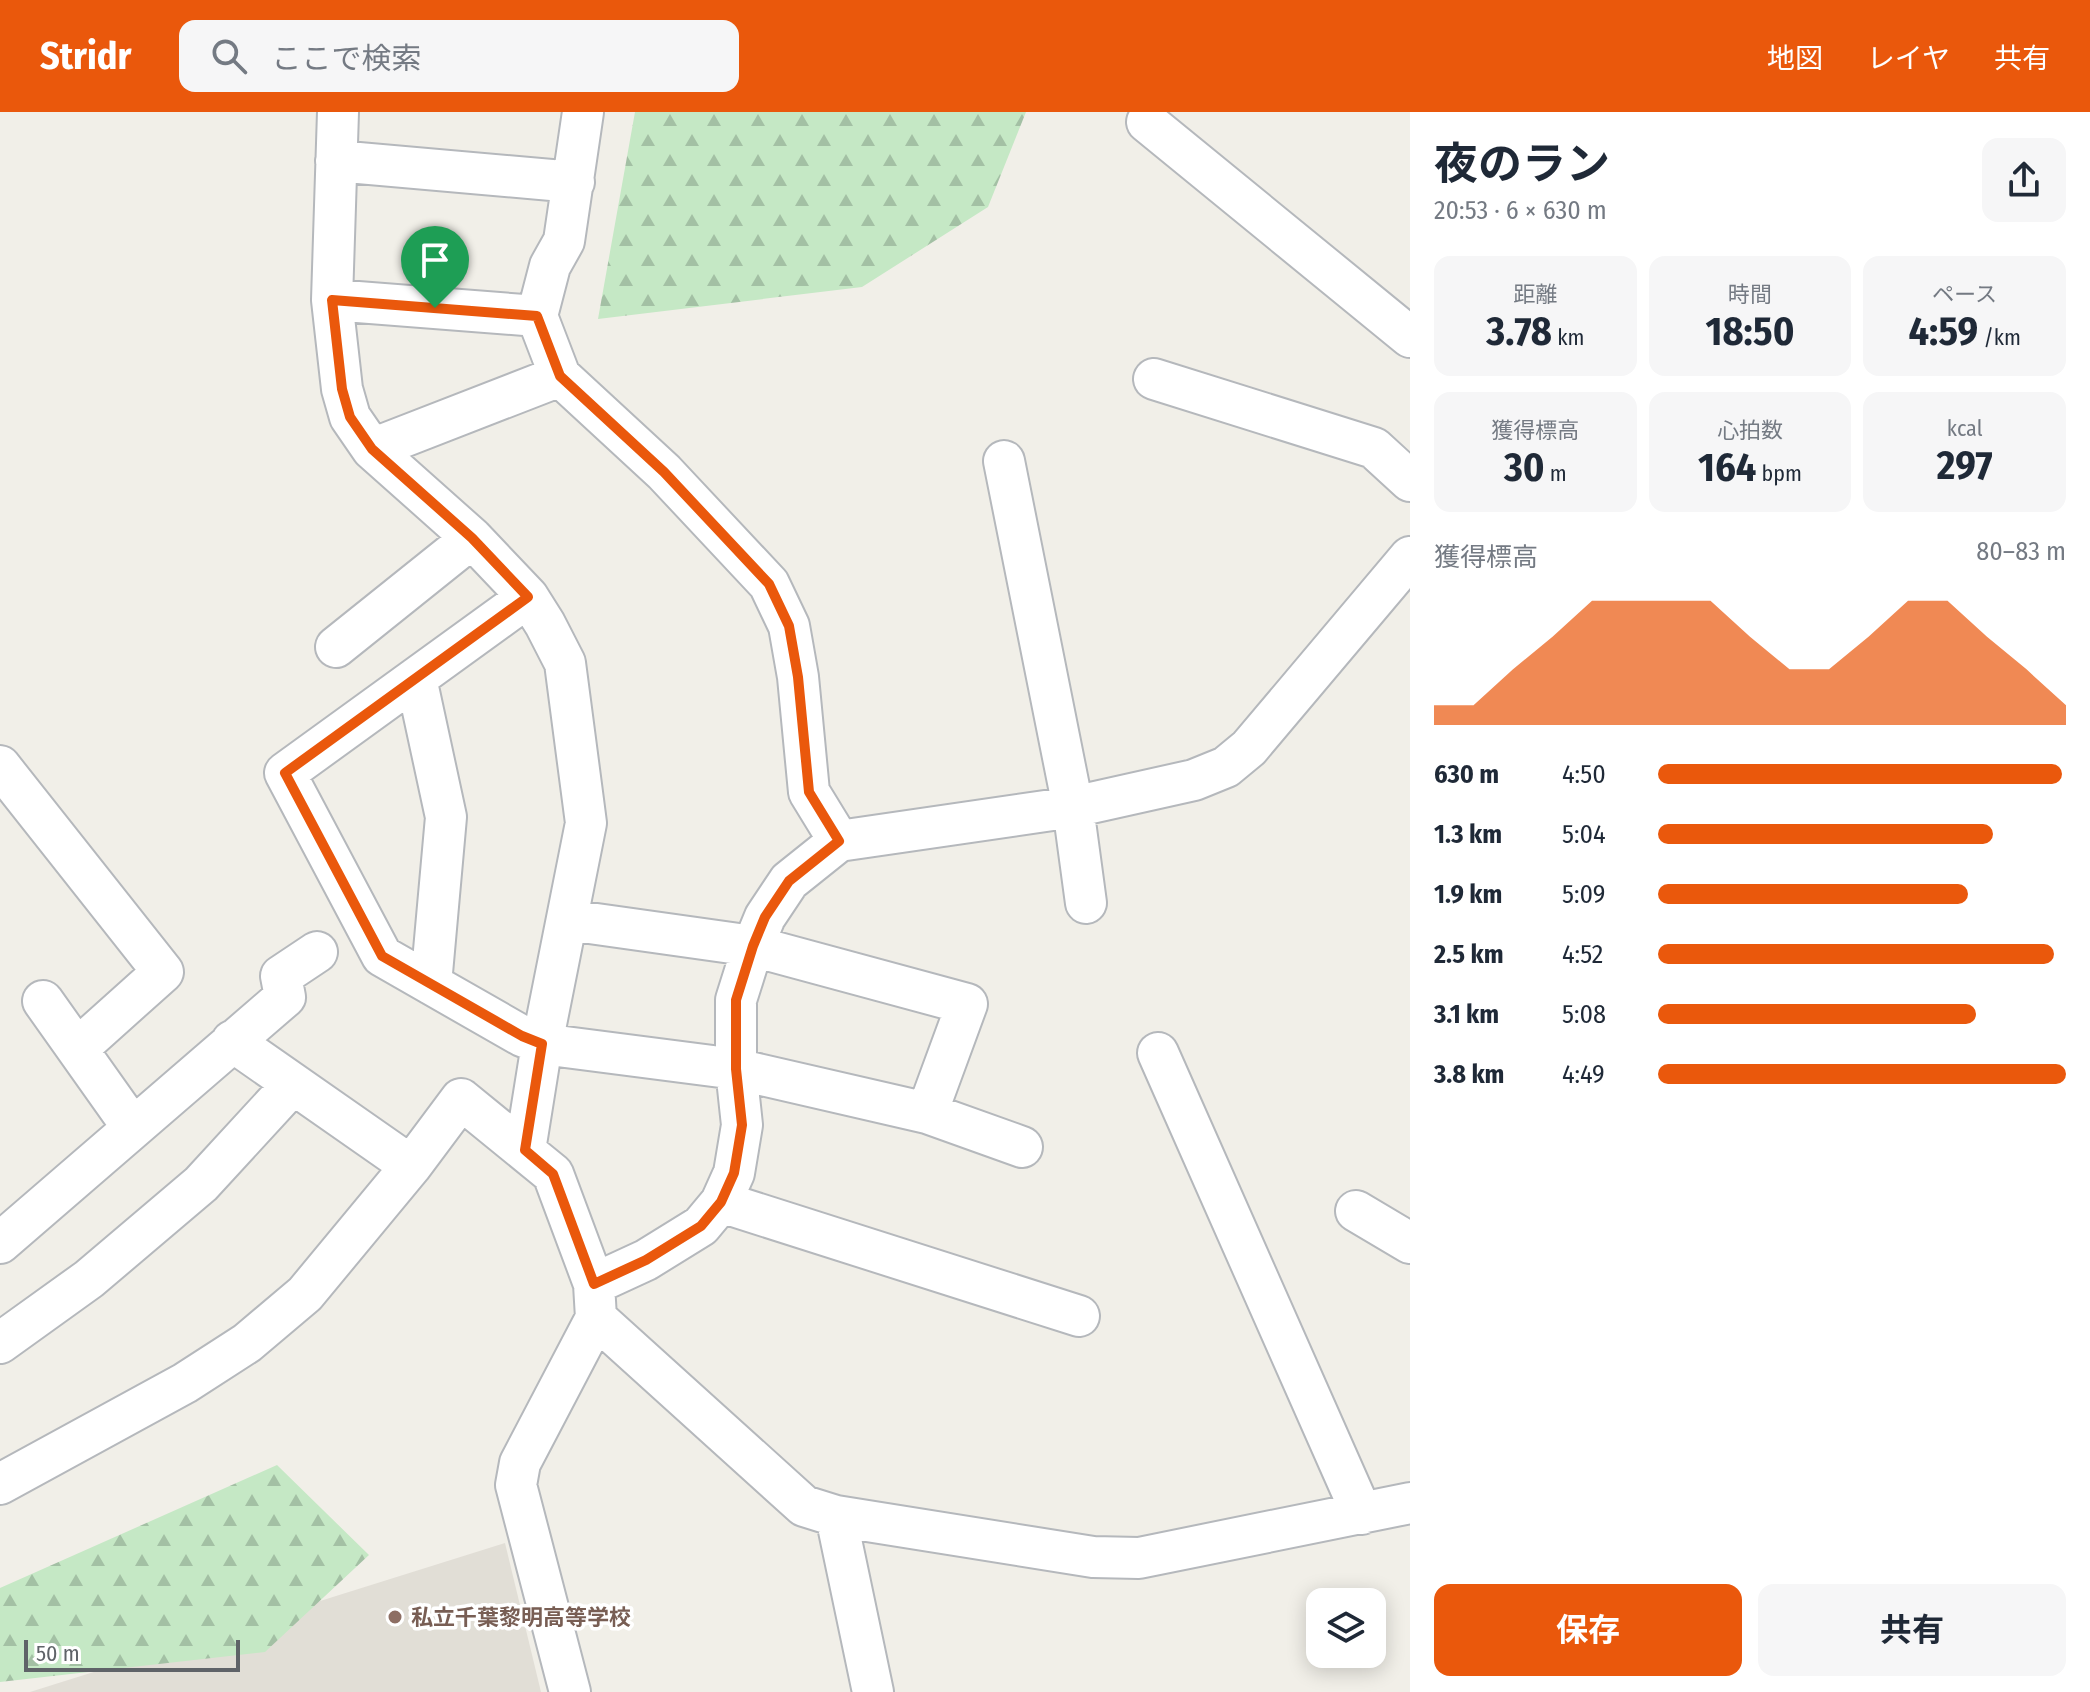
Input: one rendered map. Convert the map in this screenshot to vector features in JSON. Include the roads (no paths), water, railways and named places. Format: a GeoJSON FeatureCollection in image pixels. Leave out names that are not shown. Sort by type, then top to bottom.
{"type":"FeatureCollection","features":[{"type":"Feature","properties":{"kind":"street"},"geometry":{"type":"LineString","coordinates":[[338,112],[332,300],[342,389],[350,417],[372,449],[472,538],[528,597],[565,663],[586,823],[542,1044],[525,1150]]}},
{"type":"Feature","properties":{"kind":"street"},"geometry":{"type":"LineString","coordinates":[[583,112],[564,241],[550,266],[537,316],[560,376],[664,472],[769,584],[789,626],[801,702],[809,792],[839,841]]}},
{"type":"Feature","properties":{"kind":"street"},"geometry":{"type":"LineString","coordinates":[[1147,122],[1410,337]]}},
{"type":"Feature","properties":{"kind":"street"},"geometry":{"type":"LineString","coordinates":[[336,161],[574,182]]}},
{"type":"Feature","properties":{"kind":"street"},"geometry":{"type":"LineString","coordinates":[[332,300],[537,316]]}},
{"type":"Feature","properties":{"kind":"street"},"geometry":{"type":"LineString","coordinates":[[372,449],[560,376]]}},
{"type":"Feature","properties":{"kind":"street"},"geometry":{"type":"LineString","coordinates":[[1154,379],[1374,448],[1410,481]]}},
{"type":"Feature","properties":{"kind":"street"},"geometry":{"type":"LineString","coordinates":[[1004,461],[1073,807],[1086,903]]}},
{"type":"Feature","properties":{"kind":"street"},"geometry":{"type":"LineString","coordinates":[[336,647],[472,538]]}},
{"type":"Feature","properties":{"kind":"street"},"geometry":{"type":"LineString","coordinates":[[570,1692],[516,1485],[520,1463],[595,1301],[646,1260],[701,1226],[721,1202],[734,1173],[742,1125],[736,1069],[736,1000],[765,917],[789,881],[839,841],[1073,807],[1194,780],[1226,767],[1249,748],[1410,557]]}},
{"type":"Feature","properties":{"kind":"street"},"geometry":{"type":"LineString","coordinates":[[528,597],[285,773],[382,956],[522,1036],[542,1044],[736,1069],[927,1113],[1022,1147]]}},
{"type":"Feature","properties":{"kind":"street"},"geometry":{"type":"LineString","coordinates":[[416,678],[446,817],[431,984]]}},
{"type":"Feature","properties":{"kind":"street"},"geometry":{"type":"LineString","coordinates":[[0,766],[163,972],[77,1049]]}},
{"type":"Feature","properties":{"kind":"street"},"geometry":{"type":"LineString","coordinates":[[568,920],[753,946],[967,1004],[927,1113]]}},
{"type":"Feature","properties":{"kind":"street"},"geometry":{"type":"LineString","coordinates":[[0,1243],[285,997],[281,976],[317,952]]}},
{"type":"Feature","properties":{"kind":"street"},"geometry":{"type":"LineString","coordinates":[[43,1001],[133,1128]]}},
{"type":"Feature","properties":{"kind":"street"},"geometry":{"type":"LineString","coordinates":[[232,1041],[411,1166]]}},
{"type":"Feature","properties":{"kind":"street"},"geometry":{"type":"LineString","coordinates":[[1158,1053],[1362,1514]]}},
{"type":"Feature","properties":{"kind":"street"},"geometry":{"type":"LineString","coordinates":[[0,1343],[89,1279],[201,1184],[292,1085]]}},
{"type":"Feature","properties":{"kind":"street"},"geometry":{"type":"LineString","coordinates":[[0,1484],[185,1383],[247,1343],[305,1294],[411,1166],[461,1099],[553,1174],[595,1301],[804,1506],[836,1516],[1093,1557],[1139,1558],[1410,1503]]}},
{"type":"Feature","properties":{"kind":"street"},"geometry":{"type":"LineString","coordinates":[[721,1202],[1079,1316]]}},
{"type":"Feature","properties":{"kind":"street"},"geometry":{"type":"LineString","coordinates":[[1356,1211],[1410,1243]]}},
{"type":"Feature","properties":{"kind":"street"},"geometry":{"type":"LineString","coordinates":[[836,1516],[873,1692]]}},
{"type":"Feature","properties":{"kind":"place","name":"私立千葉黎明高等学校"},"geometry":{"type":"Point","coordinates":[395,1617]}}]}
